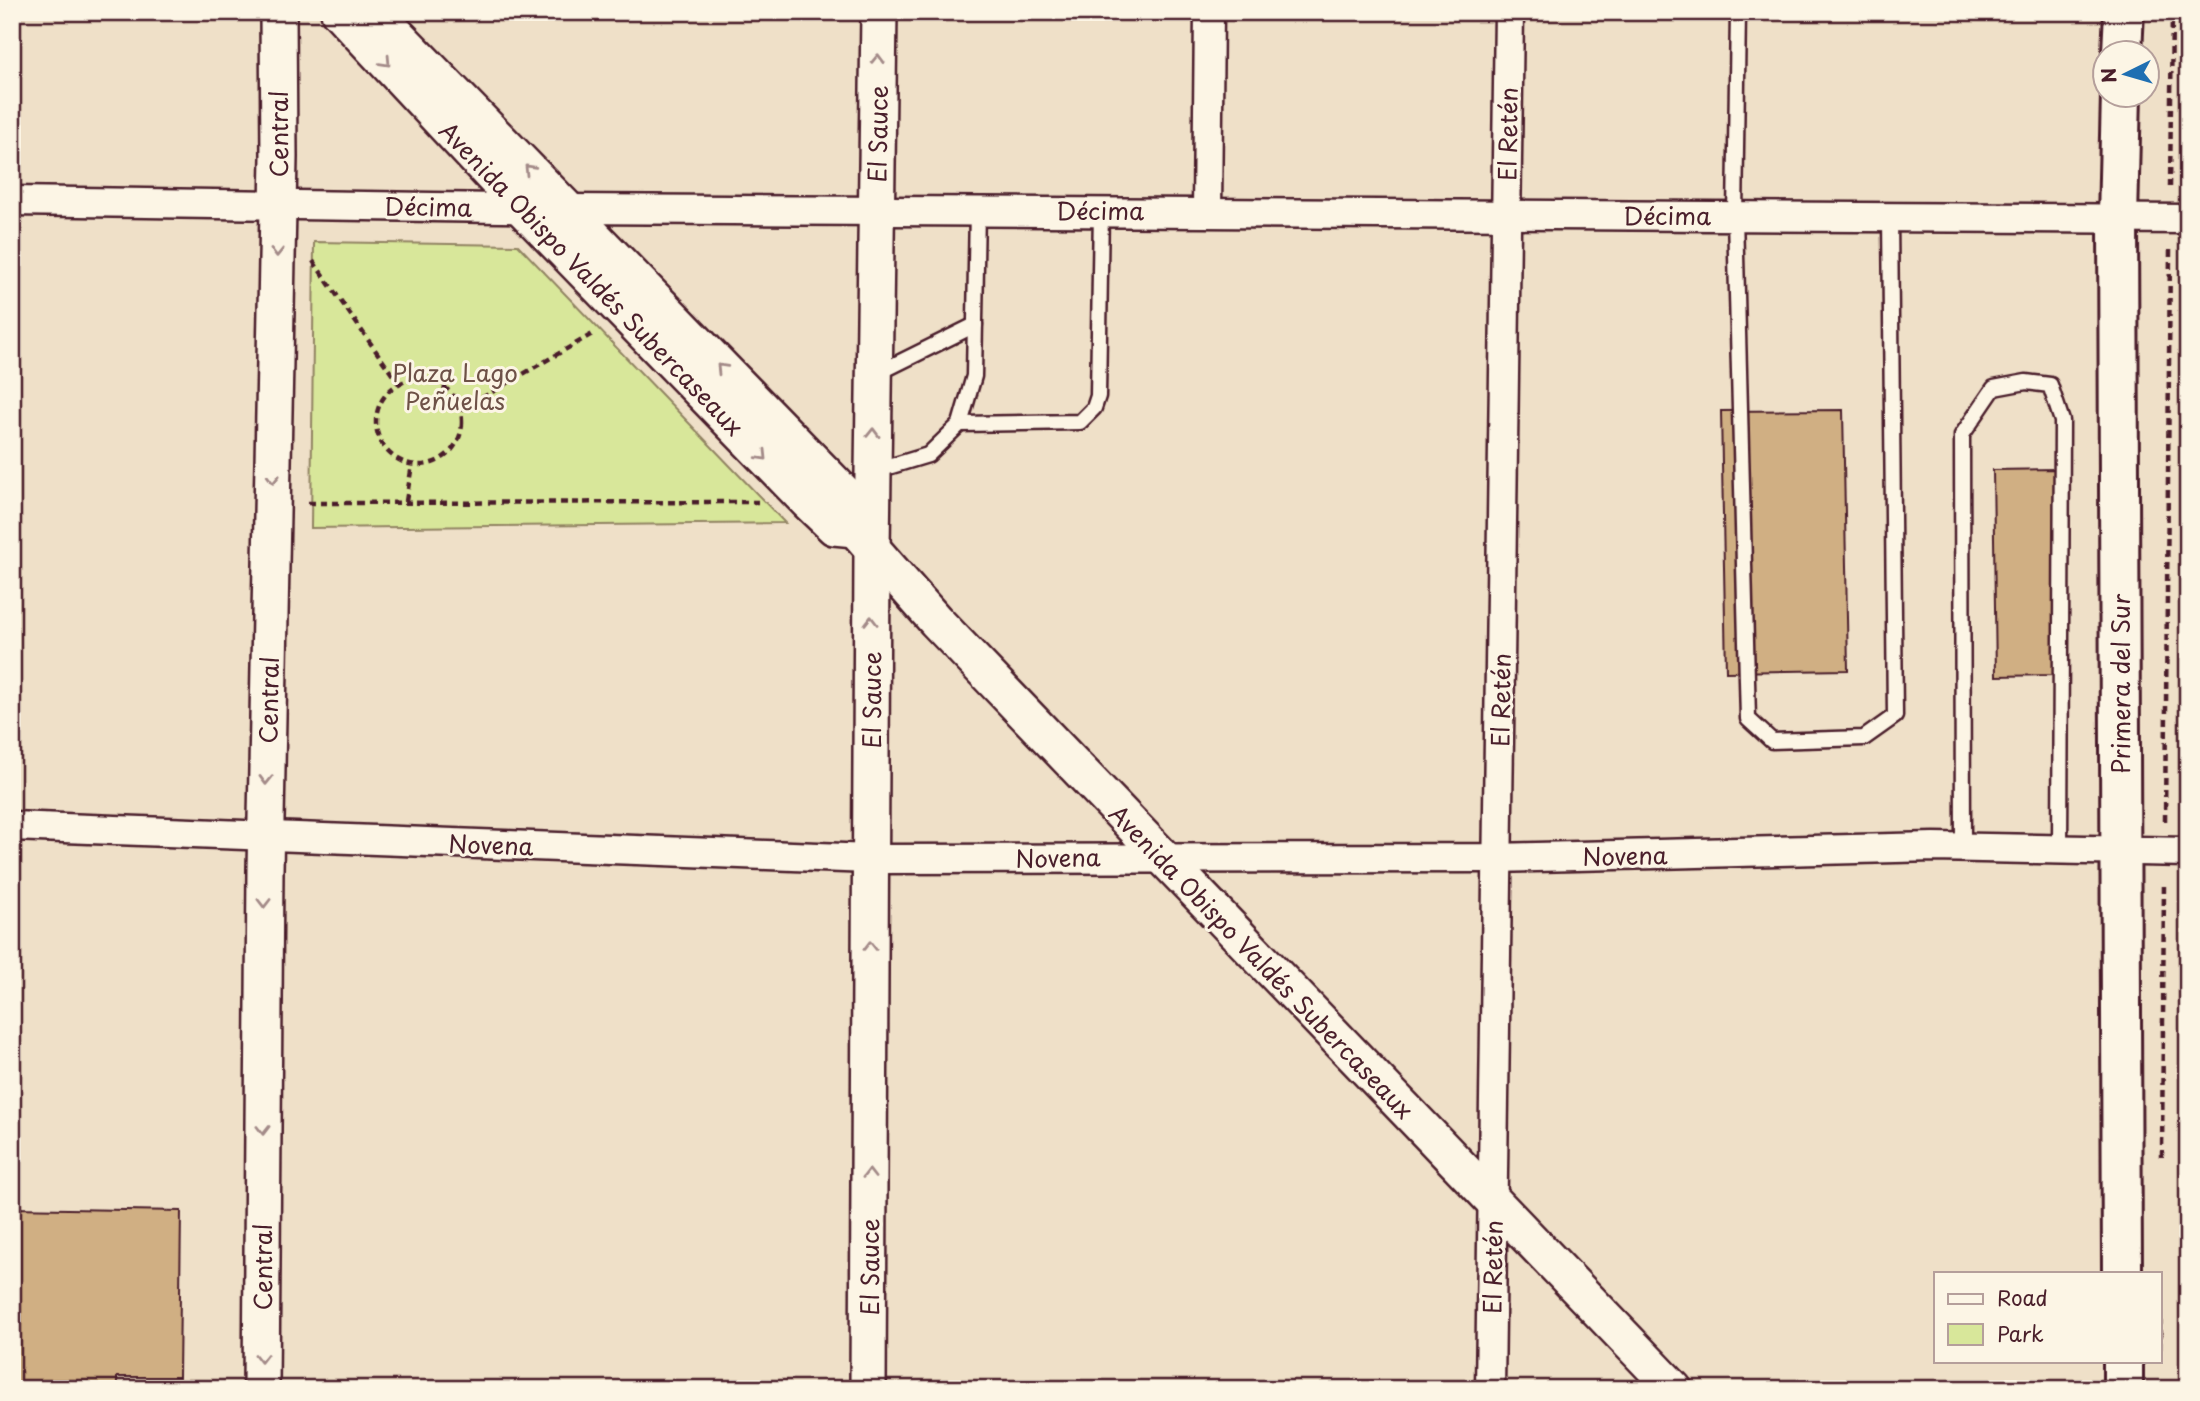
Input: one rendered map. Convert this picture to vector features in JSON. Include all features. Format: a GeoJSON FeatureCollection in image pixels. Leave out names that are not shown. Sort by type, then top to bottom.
{"type":"FeatureCollection","features":[{"type":"Feature","properties":{"kind":"main road"},"geometry":{"type":"LineString","coordinates":[[2122,38],[2123,12]]}},
{"type":"Feature","properties":{"kind":"main road","name":"Primera del Sur"},"geometry":{"type":"LineString","coordinates":[[2121,108],[2118,219],[2122,1272]]}},
{"type":"Feature","properties":{"kind":"main road"},"geometry":{"type":"LineString","coordinates":[[2123,1362],[2123,1389]]}},
{"type":"Feature","properties":{"kind":"street","name":"Central"},"geometry":{"type":"LineString","coordinates":[[261,1389],[265,834],[278,12]]}},
{"type":"Feature","properties":{"kind":"street","name":"Avenida Obispo Valdés Subercaseaux"},"geometry":{"type":"LineString","coordinates":[[339,12],[522,208],[808,503],[834,527],[863,540],[1159,856],[1674,1389]]}},
{"type":"Feature","properties":{"kind":"street","name":"Avenida Obispo Valdés Subercaseaux"},"geometry":{"type":"LineString","coordinates":[[375,12],[853,502],[863,540]]}},
{"type":"Feature","properties":{"kind":"street","name":"El Sauce"},"geometry":{"type":"LineString","coordinates":[[868,1389],[870,859],[863,540],[873,471],[879,12]]}},
{"type":"Feature","properties":{"kind":"street"},"geometry":{"type":"LineString","coordinates":[[1207,211],[1209,12]]}},
{"type":"Feature","properties":{"kind":"street","name":"El Retén"},"geometry":{"type":"LineString","coordinates":[[1490,1389],[1509,12]]}},
{"type":"Feature","properties":{"kind":"street","name":"Décima"},"geometry":{"type":"LineString","coordinates":[[12,201],[567,209],[876,208],[2179,219]]}},
{"type":"Feature","properties":{"kind":"street","name":"Novena"},"geometry":{"type":"LineString","coordinates":[[12,826],[870,859],[1159,856],[1497,858],[1963,848],[2176,852]]}},
{"type":"Feature","properties":{"kind":"lane"},"geometry":{"type":"LineString","coordinates":[[1738,12],[1735,216],[1748,719],[1772,741],[1864,738],[1895,716],[1890,217]]}},
{"type":"Feature","properties":{"kind":"lane"},"geometry":{"type":"LineString","coordinates":[[873,471],[928,455],[960,424],[974,376],[977,209]]}},
{"type":"Feature","properties":{"kind":"lane"},"geometry":{"type":"LineString","coordinates":[[960,424],[1080,422],[1094,408],[1098,396],[1101,210]]}},
{"type":"Feature","properties":{"kind":"lane"},"geometry":{"type":"LineString","coordinates":[[874,374],[975,325]]}},
{"type":"Feature","properties":{"kind":"lane"},"geometry":{"type":"LineString","coordinates":[[1963,848],[1962,435],[1994,388],[2026,382],[2050,385],[2062,421],[2060,849]]}},
{"type":"Feature","properties":{"kind":"path"},"geometry":{"type":"LineString","coordinates":[[2162,1168],[2176,852],[2179,219],[2172,12]]}},
{"type":"Feature","properties":{"kind":"path"},"geometry":{"type":"LineString","coordinates":[[307,253],[399,384]]}},
{"type":"Feature","properties":{"kind":"path"},"geometry":{"type":"LineString","coordinates":[[461,410],[600,329]]}},
{"type":"Feature","properties":{"kind":"path"},"geometry":{"type":"LineString","coordinates":[[419,378],[433,380],[456,397],[461,410],[460,438],[452,451],[434,463],[412,465],[398,460],[387,451],[379,439],[376,424],[384,397],[399,384],[419,378]]}},
{"type":"Feature","properties":{"kind":"path"},"geometry":{"type":"LineString","coordinates":[[406,501],[412,465]]}},
{"type":"Feature","properties":{"kind":"path"},"geometry":{"type":"LineString","coordinates":[[272,503],[808,503]]}},
{"type":"Feature","properties":{"kind":"path"},"geometry":{"type":"LineString","coordinates":[[2161,1265],[2161,1272]]}},
{"type":"Feature","properties":{"kind":"green space","name":"Plaza Lago Peñuelas"},"geometry":{"type":"Polygon","coordinates":[[[314,242],[518,245],[785,523],[311,528],[314,242]]]}},
{"type":"Feature","properties":{"kind":"building"},"geometry":{"type":"Polygon","coordinates":[[[1843,410],[1848,670],[1726,672],[1721,411],[1843,410]]]}},
{"type":"Feature","properties":{"kind":"building"},"geometry":{"type":"Polygon","coordinates":[[[2054,469],[2057,675],[1996,676],[1993,470],[2054,469]]]}},
{"type":"Feature","properties":{"kind":"building"},"geometry":{"type":"Polygon","coordinates":[[[12,1208],[181,1211],[179,1377],[117,1377],[117,1389],[12,1389],[12,1208]]]}}]}
